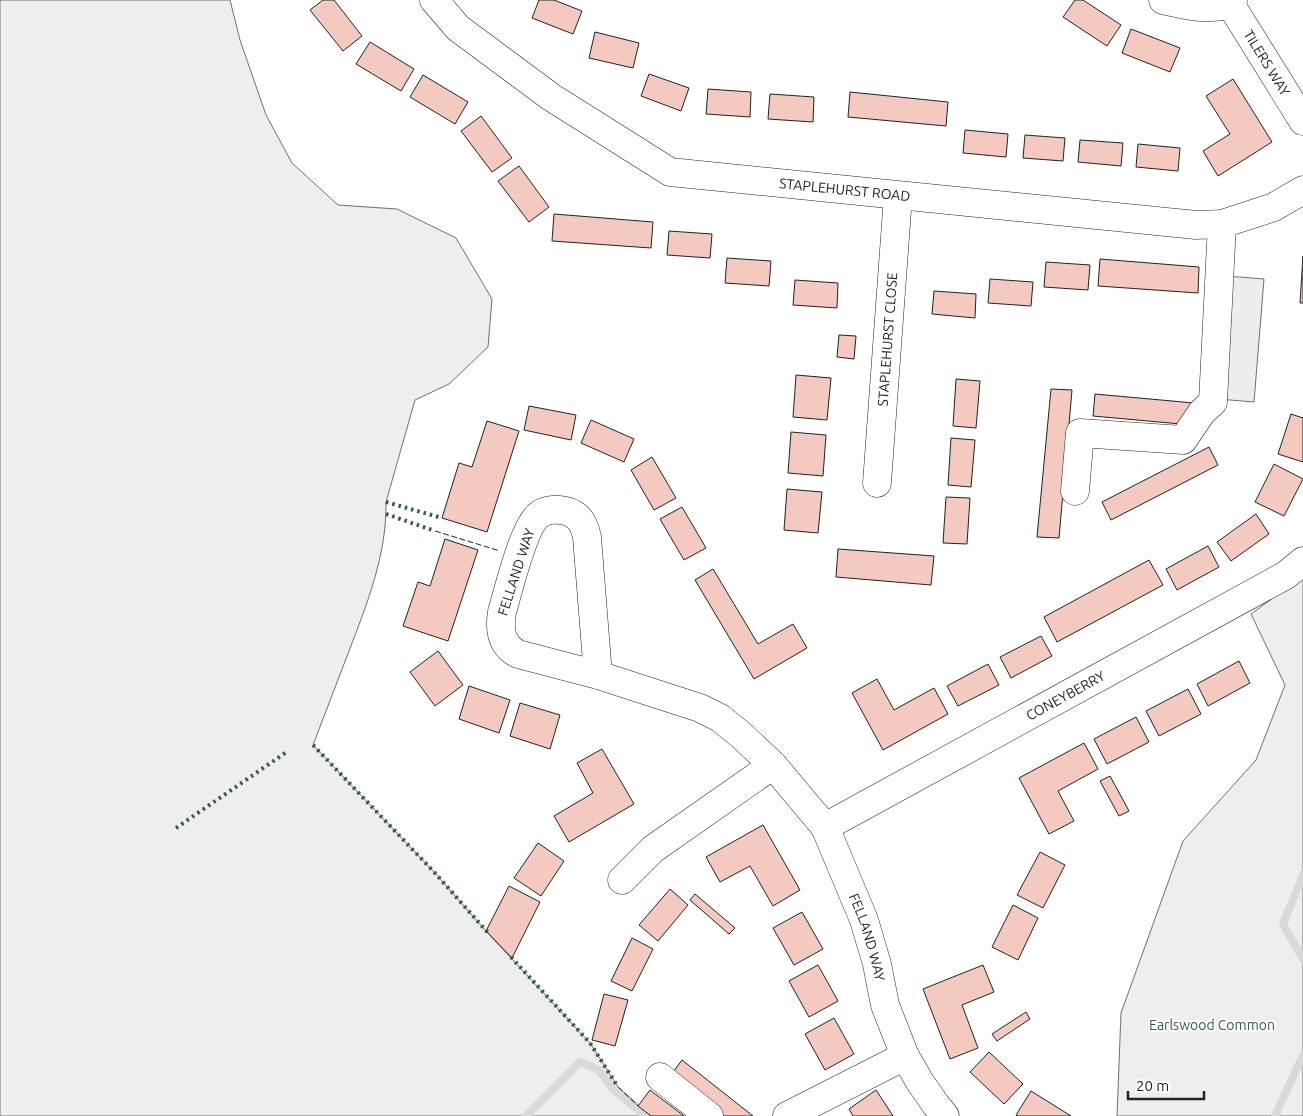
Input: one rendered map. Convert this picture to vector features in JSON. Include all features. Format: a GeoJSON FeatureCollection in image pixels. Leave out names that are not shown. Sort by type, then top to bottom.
{"type":"FeatureCollection","features":[{"type":"Feature","properties":{"kind":"street","name":"STAPLEHURST ROAD"},"geometry":{"type":"LineString","coordinates":[[434,0],[458,28],[551,97],[670,172],[1196,225],[1222,224],[1274,207],[1303,190]]}},
{"type":"Feature","properties":{"kind":"street","name":"TILERS WAY"},"geometry":{"type":"LineString","coordinates":[[1163,0],[1196,7],[1212,8],[1232,2],[1303,121]]}},
{"type":"Feature","properties":{"kind":"street","name":"STAPLEHURST CLOSE"},"geometry":{"type":"LineString","coordinates":[[877,483],[898,196]]}},
{"type":"Feature","properties":{"kind":"street"},"geometry":{"type":"LineString","coordinates":[[1076,491],[1080,433],[1184,440],[1202,412],[1213,402],[1222,224]]}},
{"type":"Feature","properties":{"kind":"street","name":"FELLAND WAY"},"geometry":{"type":"LineString","coordinates":[[598,675],[587,536],[584,525],[571,513],[547,511],[540,514],[529,529],[502,612],[500,626],[502,638],[509,649],[518,654],[598,675],[700,708],[720,718],[741,734],[773,765],[825,827],[864,920],[877,964],[885,1005],[905,1056],[930,1097],[945,1116]]}},
{"type":"Feature","properties":{"kind":"street","name":"CONEYBERRY"},"geometry":{"type":"LineString","coordinates":[[825,827],[1286,575],[1303,561]]}},
{"type":"Feature","properties":{"kind":"street"},"geometry":{"type":"LineString","coordinates":[[622,880],[653,849],[773,765]]}},
{"type":"Feature","properties":{"kind":"street"},"geometry":{"type":"LineString","coordinates":[[787,1116],[905,1056]]}},
{"type":"Feature","properties":{"kind":"street"},"geometry":{"type":"LineString","coordinates":[[660,1077],[709,1116]]}},
{"type":"Feature","properties":{"kind":"green space"},"geometry":{"type":"Polygon","coordinates":[[[0,0],[230,0],[240,40],[266,115],[292,163],[338,205],[397,209],[456,238],[492,299],[488,347],[449,384],[415,400],[386,502],[383,541],[375,578],[363,615],[313,745],[435,873],[590,1043],[618,1087],[651,1116],[0,1116],[0,0]]]}},
{"type":"Feature","properties":{"kind":"green space","name":"Earlswood Common"},"geometry":{"type":"Polygon","coordinates":[[[1303,576],[1303,1116],[1117,1116],[1121,1013],[1183,841],[1256,760],[1285,685],[1251,614],[1303,576]]]}},
{"type":"Feature","properties":{"kind":"shaded area"},"geometry":{"type":"Polygon","coordinates":[[[1227,276],[1264,279],[1254,402],[1218,399],[1227,276]]]}},
{"type":"Feature","properties":{"kind":"building"},"geometry":{"type":"Polygon","coordinates":[[[323,0],[334,0],[362,36],[343,51],[310,10],[323,0]]]}},
{"type":"Feature","properties":{"kind":"building"},"geometry":{"type":"Polygon","coordinates":[[[539,0],[554,0],[582,11],[573,34],[532,18],[539,0]]]}},
{"type":"Feature","properties":{"kind":"building"},"geometry":{"type":"Polygon","coordinates":[[[1075,0],[1083,0],[1121,25],[1107,46],[1063,17],[1075,0]]]}},
{"type":"Feature","properties":{"kind":"building"},"geometry":{"type":"Polygon","coordinates":[[[1131,29],[1180,48],[1170,72],[1122,53],[1131,29]]]}},
{"type":"Feature","properties":{"kind":"building"},"geometry":{"type":"Polygon","coordinates":[[[595,32],[639,43],[633,68],[589,58],[595,32]]]}},
{"type":"Feature","properties":{"kind":"building"},"geometry":{"type":"Polygon","coordinates":[[[370,42],[414,69],[401,91],[356,64],[370,42]]]}},
{"type":"Feature","properties":{"kind":"building"},"geometry":{"type":"Polygon","coordinates":[[[649,74],[689,88],[681,111],[641,96],[649,74]]]}},
{"type":"Feature","properties":{"kind":"building"},"geometry":{"type":"Polygon","coordinates":[[[423,75],[468,102],[455,124],[410,97],[423,75]]]}},
{"type":"Feature","properties":{"kind":"building"},"geometry":{"type":"Polygon","coordinates":[[[1233,79],[1272,142],[1218,176],[1203,151],[1230,134],[1206,96],[1233,79]]]}},
{"type":"Feature","properties":{"kind":"building"},"geometry":{"type":"Polygon","coordinates":[[[708,89],[751,92],[750,117],[706,114],[708,89]]]}},
{"type":"Feature","properties":{"kind":"building"},"geometry":{"type":"Polygon","coordinates":[[[850,92],[948,102],[946,126],[848,117],[850,92]]]}},
{"type":"Feature","properties":{"kind":"building"},"geometry":{"type":"Polygon","coordinates":[[[770,94],[814,97],[813,122],[768,119],[770,94]]]}},
{"type":"Feature","properties":{"kind":"building"},"geometry":{"type":"Polygon","coordinates":[[[481,116],[512,158],[492,172],[461,131],[481,116]]]}},
{"type":"Feature","properties":{"kind":"building"},"geometry":{"type":"Polygon","coordinates":[[[965,130],[1008,134],[1006,157],[963,153],[965,130]]]}},
{"type":"Feature","properties":{"kind":"building"},"geometry":{"type":"Polygon","coordinates":[[[1025,135],[1065,138],[1063,161],[1023,158],[1025,135]]]}},
{"type":"Feature","properties":{"kind":"building"},"geometry":{"type":"Polygon","coordinates":[[[1080,140],[1123,143],[1121,166],[1078,162],[1080,140]]]}},
{"type":"Feature","properties":{"kind":"building"},"geometry":{"type":"Polygon","coordinates":[[[1138,144],[1180,148],[1178,171],[1136,167],[1138,144]]]}},
{"type":"Feature","properties":{"kind":"building"},"geometry":{"type":"Polygon","coordinates":[[[519,166],[549,207],[529,222],[498,181],[519,166]]]}},
{"type":"Feature","properties":{"kind":"building"},"geometry":{"type":"Polygon","coordinates":[[[554,214],[653,222],[651,248],[552,241],[554,214]]]}},
{"type":"Feature","properties":{"kind":"building"},"geometry":{"type":"Polygon","coordinates":[[[669,231],[712,234],[710,258],[667,255],[669,231]]]}},
{"type":"Feature","properties":{"kind":"building"},"geometry":{"type":"Polygon","coordinates":[[[1303,256],[1303,303],[1300,303],[1303,256]]]}},
{"type":"Feature","properties":{"kind":"building"},"geometry":{"type":"Polygon","coordinates":[[[727,258],[771,261],[769,286],[725,283],[727,258]]]}},
{"type":"Feature","properties":{"kind":"building"},"geometry":{"type":"Polygon","coordinates":[[[1100,259],[1199,267],[1198,293],[1098,286],[1100,259]]]}},
{"type":"Feature","properties":{"kind":"building"},"geometry":{"type":"Polygon","coordinates":[[[1046,262],[1090,265],[1088,290],[1044,287],[1046,262]]]}},
{"type":"Feature","properties":{"kind":"building"},"geometry":{"type":"Polygon","coordinates":[[[990,279],[1033,282],[1031,306],[988,303],[990,279]]]}},
{"type":"Feature","properties":{"kind":"building"},"geometry":{"type":"Polygon","coordinates":[[[795,280],[838,283],[837,308],[793,305],[795,280]]]}},
{"type":"Feature","properties":{"kind":"building"},"geometry":{"type":"Polygon","coordinates":[[[934,291],[976,294],[975,318],[932,314],[934,291]]]}},
{"type":"Feature","properties":{"kind":"building"},"geometry":{"type":"Polygon","coordinates":[[[839,335],[856,336],[854,359],[837,357],[839,335]]]}},
{"type":"Feature","properties":{"kind":"building"},"geometry":{"type":"Polygon","coordinates":[[[796,375],[831,378],[827,420],[793,417],[796,375]]]}},
{"type":"Feature","properties":{"kind":"building"},"geometry":{"type":"Polygon","coordinates":[[[956,379],[980,381],[976,428],[953,426],[956,379]]]}},
{"type":"Feature","properties":{"kind":"building"},"geometry":{"type":"Polygon","coordinates":[[[1051,389],[1072,390],[1059,538],[1037,537],[1051,389]]]}},
{"type":"Feature","properties":{"kind":"building"},"geometry":{"type":"Polygon","coordinates":[[[1095,394],[1194,403],[1192,425],[1093,416],[1095,394]]]}},
{"type":"Feature","properties":{"kind":"building"},"geometry":{"type":"Polygon","coordinates":[[[529,406],[576,415],[571,440],[524,430],[529,406]]]}},
{"type":"Feature","properties":{"kind":"building"},"geometry":{"type":"Polygon","coordinates":[[[1291,414],[1303,418],[1303,462],[1278,454],[1291,414]]]}},
{"type":"Feature","properties":{"kind":"building"},"geometry":{"type":"Polygon","coordinates":[[[591,420],[634,439],[624,462],[581,443],[591,420]]]}},
{"type":"Feature","properties":{"kind":"building"},"geometry":{"type":"Polygon","coordinates":[[[487,421],[519,431],[487,532],[442,518],[459,463],[472,467],[487,421]]]}},
{"type":"Feature","properties":{"kind":"building"},"geometry":{"type":"Polygon","coordinates":[[[791,432],[826,435],[823,476],[788,473],[791,432]]]}},
{"type":"Feature","properties":{"kind":"building"},"geometry":{"type":"Polygon","coordinates":[[[951,438],[975,440],[971,487],[948,485],[951,438]]]}},
{"type":"Feature","properties":{"kind":"building"},"geometry":{"type":"Polygon","coordinates":[[[1209,447],[1218,465],[1111,520],[1102,502],[1209,447]]]}},
{"type":"Feature","properties":{"kind":"building"},"geometry":{"type":"Polygon","coordinates":[[[652,457],[676,498],[654,510],[631,470],[652,457]]]}},
{"type":"Feature","properties":{"kind":"building"},"geometry":{"type":"Polygon","coordinates":[[[1274,464],[1303,479],[1284,516],[1255,502],[1274,464]]]}},
{"type":"Feature","properties":{"kind":"building"},"geometry":{"type":"Polygon","coordinates":[[[787,489],[822,492],[818,533],[784,530],[787,489]]]}},
{"type":"Feature","properties":{"kind":"building"},"geometry":{"type":"Polygon","coordinates":[[[946,497],[970,498],[967,544],[943,543],[946,497]]]}},
{"type":"Feature","properties":{"kind":"building"},"geometry":{"type":"Polygon","coordinates":[[[682,507],[706,548],[684,560],[660,519],[682,507]]]}},
{"type":"Feature","properties":{"kind":"building"},"geometry":{"type":"Polygon","coordinates":[[[1256,514],[1269,534],[1231,561],[1217,542],[1256,514]]]}},
{"type":"Feature","properties":{"kind":"building"},"geometry":{"type":"Polygon","coordinates":[[[445,539],[478,550],[448,641],[403,626],[418,582],[430,586],[445,539]]]}},
{"type":"Feature","properties":{"kind":"building"},"geometry":{"type":"Polygon","coordinates":[[[1208,546],[1219,567],[1177,590],[1166,569],[1208,546]]]}},
{"type":"Feature","properties":{"kind":"building"},"geometry":{"type":"Polygon","coordinates":[[[838,549],[934,556],[931,585],[836,577],[838,549]]]}},
{"type":"Feature","properties":{"kind":"building"},"geometry":{"type":"Polygon","coordinates":[[[1149,560],[1163,585],[1057,642],[1044,617],[1149,560]]]}},
{"type":"Feature","properties":{"kind":"building"},"geometry":{"type":"Polygon","coordinates":[[[713,569],[758,644],[793,624],[807,648],[754,679],[695,580],[713,569]]]}},
{"type":"Feature","properties":{"kind":"building"},"geometry":{"type":"Polygon","coordinates":[[[1041,636],[1052,656],[1011,678],[1000,657],[1041,636]]]}},
{"type":"Feature","properties":{"kind":"building"},"geometry":{"type":"Polygon","coordinates":[[[438,651],[463,685],[435,706],[410,672],[438,651]]]}},
{"type":"Feature","properties":{"kind":"building"},"geometry":{"type":"Polygon","coordinates":[[[1239,661],[1250,683],[1208,706],[1197,684],[1239,661]]]}},
{"type":"Feature","properties":{"kind":"building"},"geometry":{"type":"Polygon","coordinates":[[[988,664],[999,685],[958,706],[947,686],[988,664]]]}},
{"type":"Feature","properties":{"kind":"building"},"geometry":{"type":"Polygon","coordinates":[[[877,679],[894,710],[934,688],[948,714],[883,750],[852,693],[877,679]]]}},
{"type":"Feature","properties":{"kind":"building"},"geometry":{"type":"Polygon","coordinates":[[[469,686],[510,700],[499,733],[459,719],[469,686]]]}},
{"type":"Feature","properties":{"kind":"building"},"geometry":{"type":"Polygon","coordinates":[[[1188,689],[1201,714],[1159,736],[1146,711],[1188,689]]]}},
{"type":"Feature","properties":{"kind":"building"},"geometry":{"type":"Polygon","coordinates":[[[520,703],[560,715],[550,749],[510,736],[520,703]]]}},
{"type":"Feature","properties":{"kind":"building"},"geometry":{"type":"Polygon","coordinates":[[[1136,717],[1149,742],[1107,764],[1094,739],[1136,717]]]}},
{"type":"Feature","properties":{"kind":"building"},"geometry":{"type":"Polygon","coordinates":[[[1084,743],[1098,769],[1058,791],[1074,821],[1049,834],[1019,778],[1084,743]]]}},
{"type":"Feature","properties":{"kind":"building"},"geometry":{"type":"Polygon","coordinates":[[[602,749],[634,804],[569,842],[554,816],[593,793],[577,763],[602,749]]]}},
{"type":"Feature","properties":{"kind":"building"},"geometry":{"type":"Polygon","coordinates":[[[1110,776],[1129,811],[1119,816],[1100,781],[1110,776]]]}},
{"type":"Feature","properties":{"kind":"building"},"geometry":{"type":"Polygon","coordinates":[[[763,825],[800,890],[773,906],[750,866],[720,882],[706,857],[763,825]]]}},
{"type":"Feature","properties":{"kind":"building"},"geometry":{"type":"Polygon","coordinates":[[[538,843],[564,861],[541,896],[514,878],[538,843]]]}},
{"type":"Feature","properties":{"kind":"building"},"geometry":{"type":"Polygon","coordinates":[[[1040,852],[1065,865],[1043,908],[1017,895],[1040,852]]]}},
{"type":"Feature","properties":{"kind":"building"},"geometry":{"type":"Polygon","coordinates":[[[509,886],[540,902],[512,958],[486,931],[509,886]]]}},
{"type":"Feature","properties":{"kind":"building"},"geometry":{"type":"Polygon","coordinates":[[[670,889],[688,905],[658,941],[639,925],[670,889]]]}},
{"type":"Feature","properties":{"kind":"building"},"geometry":{"type":"Polygon","coordinates":[[[695,894],[735,928],[729,934],[690,900],[695,894]]]}},
{"type":"Feature","properties":{"kind":"building"},"geometry":{"type":"Polygon","coordinates":[[[1013,905],[1038,918],[1018,960],[992,947],[1013,905]]]}},
{"type":"Feature","properties":{"kind":"building"},"geometry":{"type":"Polygon","coordinates":[[[802,912],[823,949],[794,965],[773,928],[802,912]]]}},
{"type":"Feature","properties":{"kind":"building"},"geometry":{"type":"Polygon","coordinates":[[[632,938],[653,949],[632,991],[611,981],[632,938]]]}},
{"type":"Feature","properties":{"kind":"building"},"geometry":{"type":"Polygon","coordinates":[[[818,965],[838,1001],[809,1017],[789,981],[818,965]]]}},
{"type":"Feature","properties":{"kind":"building"},"geometry":{"type":"Polygon","coordinates":[[[983,965],[994,992],[962,1005],[978,1048],[950,1059],[923,989],[983,965]]]}},
{"type":"Feature","properties":{"kind":"building"},"geometry":{"type":"Polygon","coordinates":[[[604,994],[628,1000],[615,1046],[592,1040],[604,994]]]}},
{"type":"Feature","properties":{"kind":"building"},"geometry":{"type":"Polygon","coordinates":[[[1026,1012],[1030,1019],[997,1041],[992,1034],[1026,1012]]]}},
{"type":"Feature","properties":{"kind":"building"},"geometry":{"type":"Polygon","coordinates":[[[834,1018],[854,1054],[825,1070],[805,1034],[834,1018]]]}},
{"type":"Feature","properties":{"kind":"building"},"geometry":{"type":"Polygon","coordinates":[[[989,1052],[1023,1084],[1004,1104],[970,1072],[989,1052]]]}},
{"type":"Feature","properties":{"kind":"building"},"geometry":{"type":"Polygon","coordinates":[[[682,1060],[753,1116],[723,1116],[671,1075],[682,1060]]]}},
{"type":"Feature","properties":{"kind":"building"},"geometry":{"type":"Polygon","coordinates":[[[650,1090],[684,1116],[651,1116],[638,1106],[650,1090]]]}},
{"type":"Feature","properties":{"kind":"building"},"geometry":{"type":"Polygon","coordinates":[[[876,1090],[893,1116],[853,1116],[849,1109],[876,1090]]]}},
{"type":"Feature","properties":{"kind":"building"},"geometry":{"type":"Polygon","coordinates":[[[1031,1091],[1071,1116],[1016,1115],[1031,1091]]]}},
{"type":"Feature","properties":{"kind":"waterway"},"geometry":{"type":"LineString","coordinates":[[1303,875],[1283,924],[1303,959]]}},
{"type":"Feature","properties":{"kind":"waterway"},"geometry":{"type":"LineString","coordinates":[[1275,1116],[1303,1055]]}},
{"type":"Feature","properties":{"kind":"waterway"},"geometry":{"type":"LineString","coordinates":[[526,1116],[580,1062],[599,1070],[614,1090],[645,1116]]}},
{"type":"Feature","properties":{"kind":"hedge"},"geometry":{"type":"LineString","coordinates":[[386,502],[442,518]]}},
{"type":"Feature","properties":{"kind":"hedge"},"geometry":{"type":"LineString","coordinates":[[386,514],[435,531]]}},
{"type":"Feature","properties":{"kind":"hedge"},"geometry":{"type":"LineString","coordinates":[[313,745],[435,873],[489,934]]}},
{"type":"Feature","properties":{"kind":"hedge"},"geometry":{"type":"LineString","coordinates":[[176,828],[288,751]]}},
{"type":"Feature","properties":{"kind":"hedge"},"geometry":{"type":"LineString","coordinates":[[511,957],[590,1043],[618,1087]]}},
{"type":"Feature","properties":{"kind":"fence"},"geometry":{"type":"LineString","coordinates":[[435,531],[500,551]]}},
{"type":"Feature","properties":{"kind":"fence"},"geometry":{"type":"LineString","coordinates":[[618,1087],[638,1106]]}}]}
